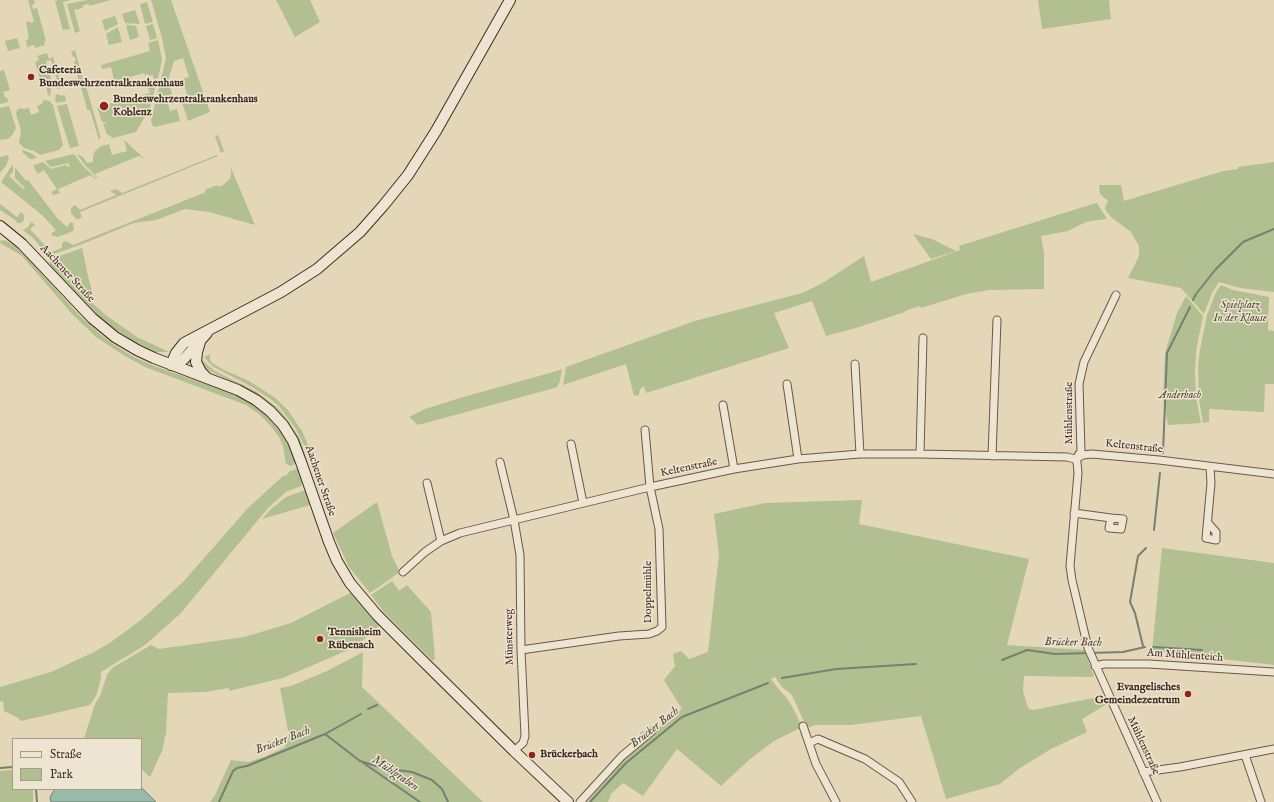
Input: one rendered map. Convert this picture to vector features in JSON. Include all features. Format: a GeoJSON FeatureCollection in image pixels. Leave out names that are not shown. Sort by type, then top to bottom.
{"type":"FeatureCollection","features":[{"type":"Feature","properties":{"kind":"main road"},"geometry":{"type":"LineString","coordinates":[[171,365],[176,353],[184,343],[281,292],[317,269],[360,232],[383,206],[412,168],[436,131],[510,0]]}},
{"type":"Feature","properties":{"kind":"main road","name":"Aachener Straße"},"geometry":{"type":"LineString","coordinates":[[0,226],[22,244],[100,326],[132,348],[171,365],[238,390],[256,400],[270,411],[293,441],[328,542],[350,583],[377,615],[514,751],[568,802]]}},
{"type":"Feature","properties":{"kind":"main road"},"geometry":{"type":"LineString","coordinates":[[171,365],[182,361],[208,331]]}},
{"type":"Feature","properties":{"kind":"main road"},"geometry":{"type":"LineString","coordinates":[[200,341],[196,362],[201,372],[207,378]]}},
{"type":"Feature","properties":{"kind":"street","name":"Mühlenstraße"},"geometry":{"type":"LineString","coordinates":[[1116,295],[1084,362],[1079,384],[1081,450],[1076,459],[1078,473],[1070,566],[1088,649],[1157,802]]}},
{"type":"Feature","properties":{"kind":"street"},"geometry":{"type":"LineString","coordinates":[[992,456],[997,320]]}},
{"type":"Feature","properties":{"kind":"street"},"geometry":{"type":"LineString","coordinates":[[920,454],[923,338]]}},
{"type":"Feature","properties":{"kind":"street"},"geometry":{"type":"LineString","coordinates":[[855,364],[860,454]]}},
{"type":"Feature","properties":{"kind":"street"},"geometry":{"type":"LineString","coordinates":[[787,384],[798,459]]}},
{"type":"Feature","properties":{"kind":"street","name":"Keltenstraße"},"geometry":{"type":"LineString","coordinates":[[723,405],[734,469]]}},
{"type":"Feature","properties":{"kind":"street","name":"Keltenstraße"},"geometry":{"type":"LineString","coordinates":[[645,430],[650,488]]}},
{"type":"Feature","properties":{"kind":"street"},"geometry":{"type":"LineString","coordinates":[[571,444],[583,503]]}},
{"type":"Feature","properties":{"kind":"street","name":"Keltenstraße"},"geometry":{"type":"LineString","coordinates":[[403,572],[425,552],[441,541],[460,533],[583,503],[734,469],[798,459],[860,454],[920,454],[1067,457],[1076,459],[1083,455],[1092,454],[1159,460],[1274,474]]}},
{"type":"Feature","properties":{"kind":"street"},"geometry":{"type":"LineString","coordinates":[[500,462],[514,520]]}},
{"type":"Feature","properties":{"kind":"street"},"geometry":{"type":"LineString","coordinates":[[1208,523],[1211,483],[1210,467]]}},
{"type":"Feature","properties":{"kind":"street"},"geometry":{"type":"LineString","coordinates":[[427,483],[441,541]]}},
{"type":"Feature","properties":{"kind":"street","name":"Doppelmühle"},"geometry":{"type":"LineString","coordinates":[[521,650],[619,636],[649,634],[662,627],[659,529],[650,488]]}},
{"type":"Feature","properties":{"kind":"street"},"geometry":{"type":"LineString","coordinates":[[1074,513],[1111,518]]}},
{"type":"Feature","properties":{"kind":"street","name":"Münsterweg"},"geometry":{"type":"LineString","coordinates":[[514,520],[520,555],[521,650],[525,736],[523,742],[514,751]]}},
{"type":"Feature","properties":{"kind":"street","name":"Am Mühlenteich"},"geometry":{"type":"LineString","coordinates":[[1094,662],[1104,664],[1149,664],[1274,672]]}},
{"type":"Feature","properties":{"kind":"street"},"geometry":{"type":"LineString","coordinates":[[803,726],[816,764],[836,802]]}},
{"type":"Feature","properties":{"kind":"street"},"geometry":{"type":"LineString","coordinates":[[580,802],[622,756],[652,731]]}},
{"type":"Feature","properties":{"kind":"street"},"geometry":{"type":"LineString","coordinates":[[809,743],[818,739],[865,759],[899,782],[912,802]]}},
{"type":"Feature","properties":{"kind":"street"},"geometry":{"type":"LineString","coordinates":[[1144,772],[1180,767],[1274,749]]}},
{"type":"Feature","properties":{"kind":"street"},"geometry":{"type":"LineString","coordinates":[[1245,755],[1261,802]]}},
{"type":"Feature","properties":{"kind":"green space"},"geometry":{"type":"Polygon","coordinates":[[[28,0],[34,0],[35,4],[32,5],[33,9],[37,8],[46,41],[44,42],[45,45],[35,48],[34,45],[27,47],[26,40],[29,39],[26,22],[34,22],[28,0]]]}},
{"type":"Feature","properties":{"kind":"green space"},"geometry":{"type":"Polygon","coordinates":[[[70,0],[63,2],[70,29],[63,30],[55,1],[70,0]]]}},
{"type":"Feature","properties":{"kind":"green space"},"geometry":{"type":"Polygon","coordinates":[[[88,0],[111,0],[89,6],[89,4],[83,5],[83,8],[74,10],[80,31],[75,33],[67,4],[88,0]]]}},
{"type":"Feature","properties":{"kind":"green space"},"geometry":{"type":"Polygon","coordinates":[[[151,0],[171,0],[210,112],[188,121],[181,99],[188,97],[182,79],[189,77],[183,58],[174,61],[168,81],[172,94],[166,97],[170,111],[177,109],[180,121],[155,127],[151,121],[166,58],[151,0]]]}},
{"type":"Feature","properties":{"kind":"green space"},"geometry":{"type":"Polygon","coordinates":[[[276,0],[310,0],[320,22],[295,37],[276,0]]]}},
{"type":"Feature","properties":{"kind":"green space"},"geometry":{"type":"Polygon","coordinates":[[[1038,0],[1109,0],[1111,19],[1042,29],[1038,0]]]}},
{"type":"Feature","properties":{"kind":"green space"},"geometry":{"type":"Polygon","coordinates":[[[147,2],[153,22],[145,24],[140,4],[147,2]]]}},
{"type":"Feature","properties":{"kind":"green space"},"geometry":{"type":"Polygon","coordinates":[[[135,10],[140,24],[125,23],[122,14],[135,10]]]}},
{"type":"Feature","properties":{"kind":"green space"},"geometry":{"type":"Polygon","coordinates":[[[115,16],[118,24],[105,31],[102,20],[115,16]]]}},
{"type":"Feature","properties":{"kind":"green space"},"geometry":{"type":"Polygon","coordinates":[[[153,24],[157,38],[150,40],[146,26],[153,24]]]}},
{"type":"Feature","properties":{"kind":"green space"},"geometry":{"type":"Polygon","coordinates":[[[126,25],[136,26],[139,37],[130,40],[126,25]]]}},
{"type":"Feature","properties":{"kind":"green space"},"geometry":{"type":"Polygon","coordinates":[[[118,27],[122,42],[109,45],[106,34],[118,27]]]}},
{"type":"Feature","properties":{"kind":"green space"},"geometry":{"type":"Polygon","coordinates":[[[17,38],[20,48],[8,51],[5,41],[17,38]]]}},
{"type":"Feature","properties":{"kind":"green space"},"geometry":{"type":"Polygon","coordinates":[[[158,40],[162,60],[158,78],[155,79],[153,78],[153,75],[149,76],[148,74],[145,75],[144,73],[117,81],[116,79],[114,80],[111,67],[102,69],[101,65],[150,51],[148,43],[158,40]]]}},
{"type":"Feature","properties":{"kind":"green space"},"geometry":{"type":"Polygon","coordinates":[[[75,50],[101,137],[99,140],[90,110],[87,110],[76,71],[79,70],[78,66],[75,66],[75,57],[73,57],[71,52],[75,50]]]}},
{"type":"Feature","properties":{"kind":"green space"},"geometry":{"type":"Polygon","coordinates":[[[47,53],[49,59],[53,57],[62,88],[57,89],[58,83],[51,60],[46,61],[50,80],[52,82],[50,96],[48,95],[46,86],[42,87],[35,62],[39,60],[37,56],[47,53]]]}},
{"type":"Feature","properties":{"kind":"green space"},"geometry":{"type":"Polygon","coordinates":[[[4,70],[10,90],[3,92],[5,98],[7,97],[8,102],[0,104],[0,71],[4,70]]]}},
{"type":"Feature","properties":{"kind":"green space"},"geometry":{"type":"Polygon","coordinates":[[[156,85],[149,110],[136,132],[113,138],[107,134],[103,124],[106,122],[102,122],[97,107],[150,93],[148,88],[156,85]]]}},
{"type":"Feature","properties":{"kind":"green space"},"geometry":{"type":"Polygon","coordinates":[[[56,94],[60,96],[65,95],[66,101],[57,103],[55,100],[56,94]]]}},
{"type":"Feature","properties":{"kind":"green space"},"geometry":{"type":"Polygon","coordinates":[[[44,100],[49,101],[53,105],[63,145],[59,150],[40,155],[34,151],[24,148],[19,143],[21,130],[16,114],[17,110],[20,108],[29,108],[31,115],[39,112],[37,106],[42,104],[44,100]]]}},
{"type":"Feature","properties":{"kind":"green space"},"geometry":{"type":"Polygon","coordinates":[[[67,104],[79,146],[70,148],[57,106],[67,104]]]}},
{"type":"Feature","properties":{"kind":"green space"},"geometry":{"type":"Polygon","coordinates":[[[9,106],[16,128],[8,139],[0,140],[0,108],[9,106]]]}},
{"type":"Feature","properties":{"kind":"green space"},"geometry":{"type":"Polygon","coordinates":[[[218,135],[224,151],[221,153],[215,136],[218,135]]]}},
{"type":"Feature","properties":{"kind":"green space"},"geometry":{"type":"Polygon","coordinates":[[[124,140],[145,159],[139,156],[95,174],[99,178],[84,164],[77,154],[83,157],[87,163],[93,162],[95,151],[101,146],[109,144],[112,155],[127,151],[124,140]]]}},
{"type":"Feature","properties":{"kind":"green space"},"geometry":{"type":"Polygon","coordinates":[[[23,150],[33,154],[37,158],[30,159],[22,152],[23,150]]]}},
{"type":"Feature","properties":{"kind":"green space"},"geometry":{"type":"Polygon","coordinates":[[[5,154],[9,158],[6,166],[0,173],[0,157],[6,156],[5,154]]]}},
{"type":"Feature","properties":{"kind":"green space"},"geometry":{"type":"Polygon","coordinates":[[[74,154],[83,166],[97,179],[91,175],[58,189],[60,193],[54,195],[51,192],[57,189],[44,170],[38,174],[34,168],[34,165],[43,162],[51,169],[66,165],[67,167],[70,166],[68,163],[51,167],[45,161],[74,154]]]}},
{"type":"Feature","properties":{"kind":"green space"},"geometry":{"type":"Polygon","coordinates":[[[217,155],[218,156],[80,212],[82,217],[79,219],[76,219],[71,213],[71,208],[75,205],[80,210],[116,195],[110,191],[116,189],[122,193],[217,155]]]}},
{"type":"Feature","properties":{"kind":"green space"},"geometry":{"type":"Polygon","coordinates":[[[1274,162],[1274,292],[1240,288],[1219,282],[1212,293],[1204,314],[1181,288],[1128,278],[1139,256],[1139,246],[1131,232],[1112,218],[1106,211],[1105,208],[1108,201],[1100,194],[1099,185],[1121,185],[1124,201],[1223,171],[1238,169],[1238,167],[1274,162]]]}},
{"type":"Feature","properties":{"kind":"green space"},"geometry":{"type":"Polygon","coordinates":[[[13,164],[13,172],[9,176],[23,189],[25,188],[15,178],[15,167],[26,181],[28,180],[58,219],[67,227],[71,222],[73,223],[74,230],[58,237],[53,236],[51,234],[56,230],[42,215],[1,182],[13,164]]]}},
{"type":"Feature","properties":{"kind":"green space"},"geometry":{"type":"Polygon","coordinates":[[[231,168],[255,225],[209,212],[185,209],[156,220],[134,223],[48,256],[33,238],[23,230],[28,227],[31,222],[33,223],[35,225],[30,229],[51,252],[62,248],[62,243],[66,241],[73,245],[206,192],[205,190],[217,185],[218,187],[223,185],[230,179],[231,168]]]}},
{"type":"Feature","properties":{"kind":"green space"},"geometry":{"type":"Polygon","coordinates":[[[1097,203],[1107,219],[1086,222],[1068,231],[1041,236],[1044,253],[1044,289],[989,290],[966,294],[921,308],[920,306],[856,328],[826,336],[812,301],[774,313],[789,348],[646,393],[644,386],[640,389],[639,395],[634,396],[626,364],[563,385],[566,367],[695,321],[802,293],[821,284],[864,256],[871,282],[960,250],[959,246],[1097,203]]]}},
{"type":"Feature","properties":{"kind":"green space"},"geometry":{"type":"Polygon","coordinates":[[[0,204],[17,217],[21,212],[24,215],[24,220],[21,223],[17,223],[0,210],[0,204]]]}},
{"type":"Feature","properties":{"kind":"green space"},"geometry":{"type":"Polygon","coordinates":[[[913,234],[932,239],[956,251],[931,259],[913,234]]]}},
{"type":"Feature","properties":{"kind":"green space"},"geometry":{"type":"Polygon","coordinates":[[[0,241],[7,241],[22,252],[80,316],[113,344],[134,357],[154,366],[226,391],[250,402],[266,414],[280,431],[292,451],[296,461],[295,463],[291,466],[286,464],[283,446],[279,437],[259,414],[246,405],[145,367],[96,337],[73,315],[22,256],[0,243],[0,241]]]}},
{"type":"Feature","properties":{"kind":"green space"},"geometry":{"type":"Polygon","coordinates":[[[82,248],[88,276],[95,302],[57,257],[82,248]]]}},
{"type":"Feature","properties":{"kind":"green space"},"geometry":{"type":"Polygon","coordinates":[[[52,259],[54,259],[89,300],[107,316],[137,337],[169,352],[156,352],[133,341],[108,324],[81,300],[52,269],[49,263],[52,259]]]}},
{"type":"Feature","properties":{"kind":"green space","name":"Spielplatz In der Klause"},"geometry":{"type":"Polygon","coordinates":[[[1221,285],[1233,290],[1269,297],[1268,330],[1274,331],[1274,384],[1265,384],[1264,412],[1209,409],[1209,422],[1203,423],[1199,399],[1198,366],[1200,350],[1207,315],[1216,292],[1221,285]]]}},
{"type":"Feature","properties":{"kind":"green space","name":"Anderbach"},"geometry":{"type":"Polygon","coordinates":[[[1186,296],[1203,316],[1196,351],[1195,372],[1196,398],[1201,423],[1168,425],[1163,399],[1165,353],[1177,313],[1186,296]]]}},
{"type":"Feature","properties":{"kind":"green space"},"geometry":{"type":"Polygon","coordinates":[[[210,354],[210,360],[212,363],[249,381],[274,397],[287,409],[302,431],[308,445],[307,451],[296,429],[279,406],[252,387],[212,366],[204,357],[210,354]]]}},
{"type":"Feature","properties":{"kind":"green space"},"geometry":{"type":"Polygon","coordinates":[[[199,360],[203,361],[215,371],[257,392],[279,409],[300,439],[305,455],[302,454],[271,406],[256,394],[204,368],[199,360]]]}},
{"type":"Feature","properties":{"kind":"green space"},"geometry":{"type":"Polygon","coordinates":[[[562,369],[560,381],[557,387],[551,389],[418,425],[409,417],[425,409],[463,397],[562,369]]]}},
{"type":"Feature","properties":{"kind":"green space"},"geometry":{"type":"Polygon","coordinates":[[[297,469],[299,470],[302,483],[301,486],[286,492],[268,508],[181,613],[145,645],[101,672],[97,694],[90,705],[21,721],[4,711],[3,701],[0,702],[0,687],[51,672],[94,652],[111,642],[141,620],[183,582],[248,508],[283,476],[287,475],[290,471],[297,469]]]}},
{"type":"Feature","properties":{"kind":"green space"},"geometry":{"type":"Polygon","coordinates":[[[306,490],[310,505],[262,519],[270,510],[286,497],[306,490]]]}},
{"type":"Feature","properties":{"kind":"green space"},"geometry":{"type":"Polygon","coordinates":[[[862,500],[859,524],[1029,559],[1007,645],[1085,650],[1094,677],[1024,676],[1023,691],[1028,708],[1033,710],[1103,696],[1107,704],[1082,719],[1087,732],[1051,749],[1020,768],[1000,784],[946,799],[921,716],[851,725],[815,725],[807,728],[792,695],[782,687],[775,677],[771,679],[787,698],[802,727],[774,741],[750,759],[721,786],[677,749],[643,796],[623,783],[611,794],[608,802],[587,802],[624,760],[682,709],[664,680],[675,666],[673,654],[681,651],[689,659],[708,652],[719,554],[714,514],[765,503],[862,500]]]}},
{"type":"Feature","properties":{"kind":"green space"},"geometry":{"type":"Polygon","coordinates":[[[377,502],[392,556],[400,572],[370,593],[349,567],[333,533],[377,502]]]}},
{"type":"Feature","properties":{"kind":"green space"},"geometry":{"type":"Polygon","coordinates":[[[1162,548],[1274,563],[1274,665],[1152,651],[1162,548]]]}},
{"type":"Feature","properties":{"kind":"green space"},"geometry":{"type":"Polygon","coordinates":[[[392,581],[399,591],[407,585],[431,612],[435,659],[433,661],[384,612],[371,595],[392,581]]]}},
{"type":"Feature","properties":{"kind":"green space"},"geometry":{"type":"Polygon","coordinates":[[[352,592],[380,625],[363,640],[348,650],[283,678],[229,691],[229,688],[205,692],[168,693],[166,733],[162,751],[150,777],[142,770],[142,738],[84,738],[95,704],[100,696],[107,675],[112,668],[151,645],[159,649],[244,637],[291,623],[352,592]]]}},
{"type":"Feature","properties":{"kind":"green space"},"geometry":{"type":"Polygon","coordinates":[[[363,652],[362,687],[483,802],[210,802],[214,797],[231,760],[248,762],[264,757],[285,747],[289,736],[280,688],[291,686],[327,671],[363,652]]]}},
{"type":"Feature","properties":{"kind":"green space"},"geometry":{"type":"Polygon","coordinates":[[[12,770],[12,790],[33,790],[33,802],[0,802],[0,771],[12,770]]]}},
{"type":"Feature","properties":{"kind":"shaded area"},"geometry":{"type":"Polygon","coordinates":[[[142,788],[156,802],[51,802],[50,797],[54,790],[142,790],[142,788]]]}},
{"type":"Feature","properties":{"kind":"waterway","name":"Anderbach"},"geometry":{"type":"LineString","coordinates":[[1193,300],[1215,270],[1243,242],[1274,229]]}},
{"type":"Feature","properties":{"kind":"waterway","name":"Anderbach"},"geometry":{"type":"LineString","coordinates":[[1163,453],[1167,353],[1190,307]]}},
{"type":"Feature","properties":{"kind":"waterway","name":"Anderbach"},"geometry":{"type":"LineString","coordinates":[[1154,530],[1160,473]]}},
{"type":"Feature","properties":{"kind":"waterway","name":"Anderbach"},"geometry":{"type":"LineString","coordinates":[[1143,646],[1135,613],[1130,602],[1138,556],[1146,548]]}},
{"type":"Feature","properties":{"kind":"waterway","name":"Brücker Bach"},"geometry":{"type":"LineString","coordinates":[[1002,660],[1027,650],[1055,654],[1123,652],[1145,647]]}},
{"type":"Feature","properties":{"kind":"waterway","name":"Brücker Bach"},"geometry":{"type":"LineString","coordinates":[[1153,647],[1202,650]]}},
{"type":"Feature","properties":{"kind":"waterway","name":"Brücker Bach"},"geometry":{"type":"LineString","coordinates":[[782,678],[836,669],[916,664]]}},
{"type":"Feature","properties":{"kind":"waterway","name":"Brücker Bach"},"geometry":{"type":"LineString","coordinates":[[590,802],[626,763],[682,717],[768,683]]}},
{"type":"Feature","properties":{"kind":"waterway"},"geometry":{"type":"LineString","coordinates":[[368,709],[377,705]]}},
{"type":"Feature","properties":{"kind":"waterway"},"geometry":{"type":"LineString","coordinates":[[325,734],[361,714]]}},
{"type":"Feature","properties":{"kind":"waterway","name":"Brücker Bach"},"geometry":{"type":"LineString","coordinates":[[219,802],[233,771],[237,768],[247,766],[325,734],[360,761],[383,768],[412,772],[432,780],[442,789],[448,802]]}},
{"type":"Feature","properties":{"kind":"waterway","name":"Mühlgraben"},"geometry":{"type":"LineString","coordinates":[[362,762],[420,802]]}},
{"type":"Feature","properties":{"kind":"waterway","name":"Brücker Bach"},"geometry":{"type":"LineString","coordinates":[[0,768],[12,767]]}},
{"type":"Feature","properties":{"kind":"waterway","name":"Brücker Bach"},"geometry":{"type":"LineString","coordinates":[[36,790],[37,802]]}},
{"type":"Feature","properties":{"kind":"place","name":"Cafeteria Bundeswehrzentralkrankenhaus"},"geometry":{"type":"Point","coordinates":[31,77]}},
{"type":"Feature","properties":{"kind":"place","name":"Bundeswehrzentralkrankenhaus Koblenz"},"geometry":{"type":"Point","coordinates":[104,106]}},
{"type":"Feature","properties":{"kind":"place","name":"Tennisheim Rübenach"},"geometry":{"type":"Point","coordinates":[320,639]}},
{"type":"Feature","properties":{"kind":"place","name":"Evangelisches Gemeindezentrum"},"geometry":{"type":"Point","coordinates":[1188,694]}},
{"type":"Feature","properties":{"kind":"place","name":"Brückerbach"},"geometry":{"type":"Point","coordinates":[532,755]}}]}
